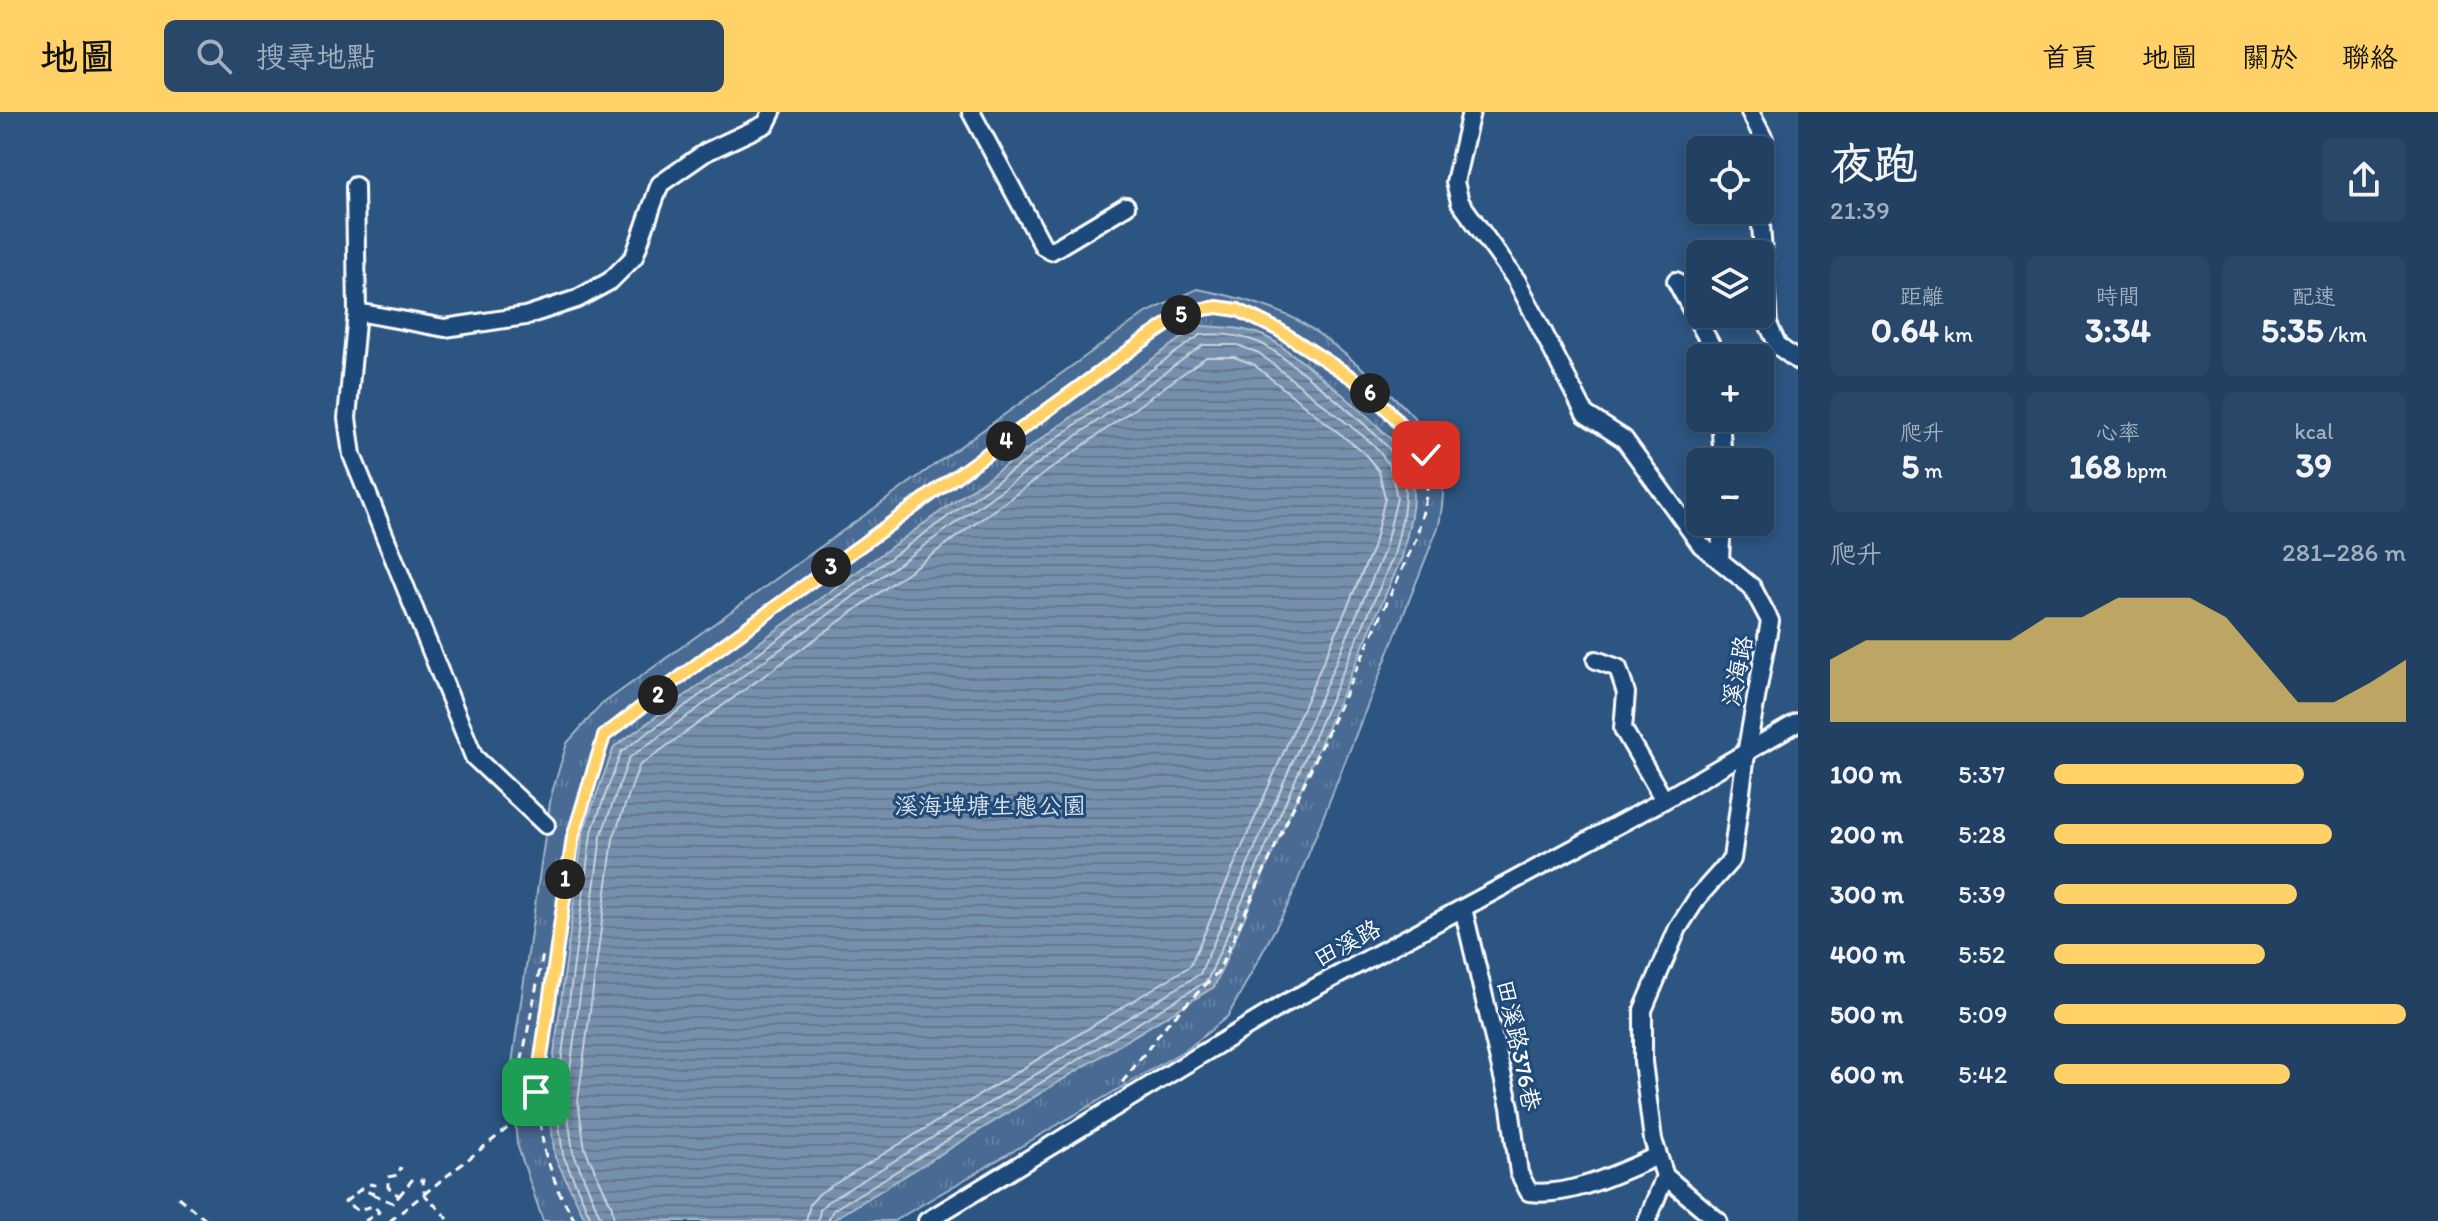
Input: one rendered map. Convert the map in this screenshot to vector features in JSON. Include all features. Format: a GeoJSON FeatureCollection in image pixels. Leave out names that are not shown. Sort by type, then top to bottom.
{"type":"FeatureCollection","features":[{"type":"Feature","properties":{"kind":"street"},"geometry":{"type":"LineString","coordinates":[[357,312],[445,328],[525,316],[577,299],[610,281],[634,257],[660,184],[706,152],[766,124],[772,112]]}},
{"type":"Feature","properties":{"kind":"street"},"geometry":{"type":"LineString","coordinates":[[971,112],[1043,246],[1051,251],[1126,206]]}},
{"type":"Feature","properties":{"kind":"street","name":"溪海路"},"geometry":{"type":"LineString","coordinates":[[1471,112],[1455,182],[1460,202],[1517,281],[1585,414],[1624,439],[1701,545],[1752,587],[1770,621],[1746,754],[1732,859],[1698,897],[1678,928],[1643,1010],[1643,1062],[1658,1156],[1665,1176]]}},
{"type":"Feature","properties":{"kind":"street"},"geometry":{"type":"LineString","coordinates":[[1750,112],[1762,136]]}},
{"type":"Feature","properties":{"kind":"street"},"geometry":{"type":"LineString","coordinates":[[355,186],[357,312],[347,418],[352,455],[474,757],[546,825]]}},
{"type":"Feature","properties":{"kind":"street"},"geometry":{"type":"LineString","coordinates":[[1761,224],[1768,324],[1778,346],[1798,361]]}},
{"type":"Feature","properties":{"kind":"street"},"geometry":{"type":"LineString","coordinates":[[1676,281],[1710,344]]}},
{"type":"Feature","properties":{"kind":"street"},"geometry":{"type":"LineString","coordinates":[[1720,560],[1721,536]]}},
{"type":"Feature","properties":{"kind":"street"},"geometry":{"type":"LineString","coordinates":[[1596,660],[1618,668],[1626,693],[1623,729],[1664,800]]}},
{"type":"Feature","properties":{"kind":"street","name":"田溪路"},"geometry":{"type":"LineString","coordinates":[[927,1221],[1286,1003],[1664,800],[1798,722]]}},
{"type":"Feature","properties":{"kind":"street","name":"田溪路376巷"},"geometry":{"type":"LineString","coordinates":[[1463,908],[1510,1107],[1519,1173],[1529,1192],[1581,1187],[1658,1156]]}},
{"type":"Feature","properties":{"kind":"street"},"geometry":{"type":"LineString","coordinates":[[1647,1221],[1665,1176],[1718,1221]]}},
{"type":"Feature","properties":{"kind":"path"},"geometry":{"type":"LineString","coordinates":[[575,1221],[558,1190],[544,1150],[536,1092],[573,837],[604,736],[704,659],[1186,312],[1217,307],[1238,310],[1279,330],[1354,379],[1387,409],[1426,455],[1427,493],[1416,539],[1218,972],[1167,1024],[1121,1083],[1113,1107]]}},
{"type":"Feature","properties":{"kind":"path"},"geometry":{"type":"LineString","coordinates":[[390,1221],[523,1116],[521,1064],[543,954]]}},
{"type":"Feature","properties":{"kind":"path"},"geometry":{"type":"LineString","coordinates":[[399,1196],[388,1187],[388,1177],[398,1175],[401,1167]]}},
{"type":"Feature","properties":{"kind":"path"},"geometry":{"type":"LineString","coordinates":[[365,1221],[379,1212],[374,1206],[357,1210],[345,1202],[361,1189],[393,1203],[412,1180],[423,1180],[424,1194],[450,1221]]}},
{"type":"Feature","properties":{"kind":"path"},"geometry":{"type":"LineString","coordinates":[[369,1184],[375,1185],[373,1194]]}},
{"type":"Feature","properties":{"kind":"path"},"geometry":{"type":"LineString","coordinates":[[178,1197],[207,1221]]}},
{"type":"Feature","properties":{"kind":"green space","name":"溪海埤塘生態公園"},"geometry":{"type":"Polygon","coordinates":[[[1197,289],[1245,300],[1291,317],[1348,356],[1393,396],[1427,433],[1436,447],[1443,486],[1439,525],[1289,903],[1228,1016],[1190,1047],[894,1221],[543,1221],[517,1144],[511,1070],[551,796],[567,743],[601,705],[1144,314],[1197,289]]]}},
{"type":"Feature","properties":{"kind":"water","name":"溪海埤塘生態公園"},"geometry":{"type":"Polygon","coordinates":[[[1198,326],[1240,329],[1277,343],[1318,374],[1385,434],[1407,461],[1413,485],[1410,521],[1402,557],[1214,987],[831,1221],[586,1221],[555,1157],[548,1101],[583,832],[614,747],[1198,326]]]}},
{"type":"Feature","properties":{"kind":"route"},"geometry":{"type":"LineString","coordinates":[[536,1092],[567,868],[573,837],[604,736],[704,659],[1140,343],[1186,312],[1217,307],[1238,310],[1279,330],[1354,379],[1387,409],[1426,455]]}}]}
